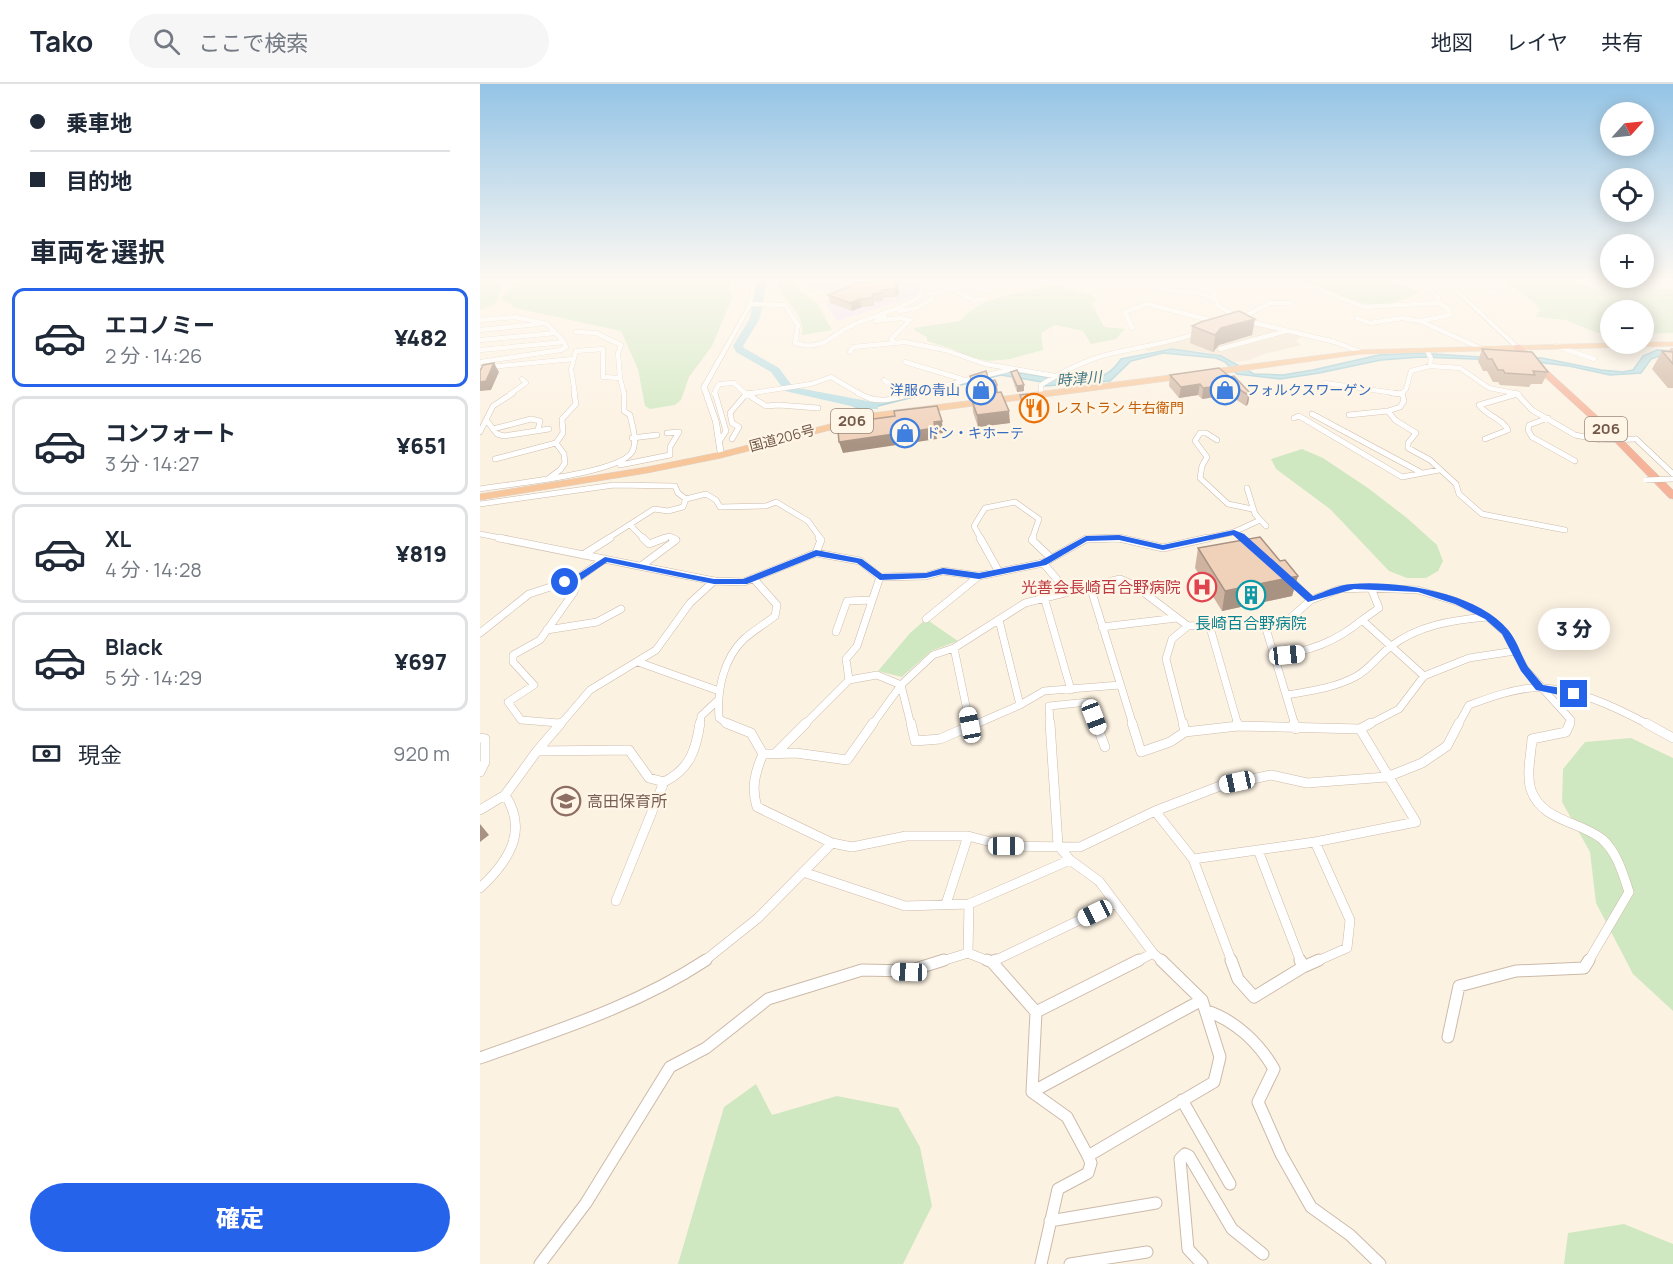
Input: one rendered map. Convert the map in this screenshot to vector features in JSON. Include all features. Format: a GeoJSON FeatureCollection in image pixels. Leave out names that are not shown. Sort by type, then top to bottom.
{"type":"FeatureCollection","features":[{"type":"Feature","properties":{"kind":"highway","name":"206"},"geometry":{"type":"LineString","coordinates":[[1361,352],[1517,346],[1673,344]]}},
{"type":"Feature","properties":{"kind":"highway","name":"206"},"geometry":{"type":"LineString","coordinates":[[1517,346],[1673,489]]}},
{"type":"Feature","properties":{"kind":"highway","name":"国道206号"},"geometry":{"type":"LineString","coordinates":[[480,497],[614,476],[721,454],[873,416],[1041,390],[1246,368],[1361,352]]}},
{"type":"Feature","properties":{"kind":"highway","name":"206"},"geometry":{"type":"LineString","coordinates":[[1533,360],[1611,433],[1673,496]]}},
{"type":"Feature","properties":{"kind":"street"},"geometry":{"type":"LineString","coordinates":[[480,340],[533,335]]}},
{"type":"Feature","properties":{"kind":"street"},"geometry":{"type":"LineString","coordinates":[[480,362],[561,350],[566,346],[557,335]]}},
{"type":"Feature","properties":{"kind":"street"},"geometry":{"type":"LineString","coordinates":[[600,335],[621,345],[618,353],[620,378],[624,393],[624,411],[630,415],[633,451],[621,462],[604,468]]}},
{"type":"Feature","properties":{"kind":"street"},"geometry":{"type":"LineString","coordinates":[[721,454],[716,422],[704,387],[732,335]]}},
{"type":"Feature","properties":{"kind":"street"},"geometry":{"type":"LineString","coordinates":[[796,335],[795,343],[809,346],[823,343],[835,335]]}},
{"type":"Feature","properties":{"kind":"street"},"geometry":{"type":"LineString","coordinates":[[894,342],[891,339],[895,335]]}},
{"type":"Feature","properties":{"kind":"street"},"geometry":{"type":"LineString","coordinates":[[1041,390],[1055,376],[1111,353],[1174,342],[1194,335]]}},
{"type":"Feature","properties":{"kind":"street"},"geometry":{"type":"LineString","coordinates":[[1221,349],[1269,335]]}},
{"type":"Feature","properties":{"kind":"street"},"geometry":{"type":"LineString","coordinates":[[1307,335],[1335,342],[1361,352]]}},
{"type":"Feature","properties":{"kind":"street"},"geometry":{"type":"LineString","coordinates":[[1451,335],[1480,348]]}},
{"type":"Feature","properties":{"kind":"street"},"geometry":{"type":"LineString","coordinates":[[1505,335],[1517,346]]}},
{"type":"Feature","properties":{"kind":"street"},"geometry":{"type":"LineString","coordinates":[[480,350],[564,342]]}},
{"type":"Feature","properties":{"kind":"street"},"geometry":{"type":"LineString","coordinates":[[850,352],[856,346],[894,342],[925,345],[1008,370],[1055,376]]}},
{"type":"Feature","properties":{"kind":"street"},"geometry":{"type":"LineString","coordinates":[[1554,346],[1594,359]]}},
{"type":"Feature","properties":{"kind":"street"},"geometry":{"type":"LineString","coordinates":[[495,459],[556,443],[563,432],[562,419],[576,404],[571,369],[576,351],[603,349],[603,377],[620,378]]}},
{"type":"Feature","properties":{"kind":"street"},"geometry":{"type":"LineString","coordinates":[[1427,351],[1431,359],[1430,366]]}},
{"type":"Feature","properties":{"kind":"street"},"geometry":{"type":"LineString","coordinates":[[480,368],[573,359]]}},
{"type":"Feature","properties":{"kind":"street"},"geometry":{"type":"LineString","coordinates":[[905,362],[964,380]]}},
{"type":"Feature","properties":{"kind":"street"},"geometry":{"type":"LineString","coordinates":[[1401,394],[1406,388],[1411,371],[1430,366],[1460,368],[1489,388],[1507,389],[1518,393],[1524,397],[1526,405],[1575,435],[1601,440],[1636,439],[1673,474]]}},
{"type":"Feature","properties":{"kind":"street"},"geometry":{"type":"LineString","coordinates":[[732,439],[739,427],[732,423],[730,413],[746,394],[811,384],[831,377],[875,401],[1008,370]]}},
{"type":"Feature","properties":{"kind":"street"},"geometry":{"type":"LineString","coordinates":[[480,432],[493,406],[524,385],[526,383],[522,379]]}},
{"type":"Feature","properties":{"kind":"street"},"geometry":{"type":"LineString","coordinates":[[885,380],[907,395]]}},
{"type":"Feature","properties":{"kind":"street"},"geometry":{"type":"LineString","coordinates":[[720,442],[726,431],[714,394],[719,384],[729,382],[766,406],[781,402],[801,408],[818,408]]}},
{"type":"Feature","properties":{"kind":"street"},"geometry":{"type":"LineString","coordinates":[[1320,388],[1325,383],[1401,394]]}},
{"type":"Feature","properties":{"kind":"street"},"geometry":{"type":"LineString","coordinates":[[1485,439],[1508,430],[1506,425],[1484,412],[1479,405],[1518,393]]}},
{"type":"Feature","properties":{"kind":"street"},"geometry":{"type":"LineString","coordinates":[[1349,415],[1388,411],[1400,407],[1404,401],[1401,394]]}},
{"type":"Feature","properties":{"kind":"street"},"geometry":{"type":"LineString","coordinates":[[1388,411],[1395,420],[1416,434],[1408,443],[1408,448],[1430,460],[1456,484],[1459,494],[1482,514],[1565,530]]}},
{"type":"Feature","properties":{"kind":"street"},"geometry":{"type":"LineString","coordinates":[[1312,414],[1420,472]]}},
{"type":"Feature","properties":{"kind":"street"},"geometry":{"type":"LineString","coordinates":[[1294,418],[1299,416],[1402,477],[1439,470]]}},
{"type":"Feature","properties":{"kind":"street"},"geometry":{"type":"LineString","coordinates":[[1548,418],[1529,426],[1528,430],[1532,437],[1575,461]]}},
{"type":"Feature","properties":{"kind":"street"},"geometry":{"type":"LineString","coordinates":[[493,429],[531,419],[540,421],[538,430]]}},
{"type":"Feature","properties":{"kind":"street"},"geometry":{"type":"LineString","coordinates":[[480,424],[487,421]]}},
{"type":"Feature","properties":{"kind":"street"},"geometry":{"type":"LineString","coordinates":[[487,421],[497,434],[504,436],[549,429]]}},
{"type":"Feature","properties":{"kind":"street"},"geometry":{"type":"LineString","coordinates":[[480,489],[670,455],[670,447],[679,432],[667,433]]}},
{"type":"Feature","properties":{"kind":"street"},"geometry":{"type":"LineString","coordinates":[[1217,440],[1206,433],[1200,433],[1195,441],[1207,457],[1202,466],[1200,478],[1228,504],[1252,509]]}},
{"type":"Feature","properties":{"kind":"street"},"geometry":{"type":"LineString","coordinates":[[632,438],[657,435]]}},
{"type":"Feature","properties":{"kind":"street"},"geometry":{"type":"LineString","coordinates":[[549,478],[567,462],[566,456],[556,443]]}},
{"type":"Feature","properties":{"kind":"street"},"geometry":{"type":"LineString","coordinates":[[1646,480],[1673,480]]}},
{"type":"Feature","properties":{"kind":"street"},"geometry":{"type":"LineString","coordinates":[[480,504],[587,488],[658,484],[675,486],[678,493],[686,499]]}},
{"type":"Feature","properties":{"kind":"street"},"geometry":{"type":"LineString","coordinates":[[1247,488],[1258,522],[1266,526]]}},
{"type":"Feature","properties":{"kind":"street"},"geometry":{"type":"LineString","coordinates":[[583,555],[654,509],[661,512],[672,511],[682,507],[686,499],[706,494],[716,500],[720,507],[766,506],[776,502],[808,521],[821,540],[816,553]]}},
{"type":"Feature","properties":{"kind":"street"},"geometry":{"type":"LineString","coordinates":[[999,572],[974,526],[985,508],[1016,502],[1035,514],[1039,519],[1032,540],[1051,558]]}},
{"type":"Feature","properties":{"kind":"street"},"geometry":{"type":"LineString","coordinates":[[480,534],[714,581],[744,582],[816,553],[860,561],[880,577],[926,576],[943,571],[979,576],[1043,563],[1086,539],[1119,538],[1163,548],[1234,532],[1258,522]]}},
{"type":"Feature","properties":{"kind":"street"},"geometry":{"type":"LineString","coordinates":[[630,525],[649,544],[669,536],[676,540],[641,566]]}},
{"type":"Feature","properties":{"kind":"street"},"geometry":{"type":"LineString","coordinates":[[1234,532],[1259,551]]}},
{"type":"Feature","properties":{"kind":"street"},"geometry":{"type":"LineString","coordinates":[[480,633],[529,594],[578,578],[605,559]]}},
{"type":"Feature","properties":{"kind":"street"},"geometry":{"type":"LineString","coordinates":[[1043,563],[1067,591]]}},
{"type":"Feature","properties":{"kind":"street"},"geometry":{"type":"LineString","coordinates":[[926,620],[979,576]]}},
{"type":"Feature","properties":{"kind":"street"},"geometry":{"type":"LineString","coordinates":[[1285,576],[1311,600]]}},
{"type":"Feature","properties":{"kind":"street"},"geometry":{"type":"LineString","coordinates":[[849,680],[846,659],[857,646],[880,577]]}},
{"type":"Feature","properties":{"kind":"street"},"geometry":{"type":"LineString","coordinates":[[559,723],[521,720],[508,702],[534,685],[513,662],[513,655],[540,640],[574,592],[578,578]]}},
{"type":"Feature","properties":{"kind":"street"},"geometry":{"type":"LineString","coordinates":[[753,578],[777,605],[775,616],[741,643],[725,669],[717,701],[719,718],[729,725],[752,733],[764,754]]}},
{"type":"Feature","properties":{"kind":"street"},"geometry":{"type":"LineString","coordinates":[[764,754],[796,753],[847,760],[902,685],[933,655],[954,648],[1025,603],[1044,597],[1120,579],[1134,585],[1188,626]]}},
{"type":"Feature","properties":{"kind":"street"},"geometry":{"type":"LineString","coordinates":[[480,810],[505,795],[559,723],[590,690],[656,650],[690,603],[714,581]]}},
{"type":"Feature","properties":{"kind":"street"},"geometry":{"type":"LineString","coordinates":[[1090,586],[1141,752],[1170,742],[1185,732],[1238,726],[1360,729],[1399,709],[1424,676],[1469,658],[1515,651]]}},
{"type":"Feature","properties":{"kind":"street"},"geometry":{"type":"LineString","coordinates":[[1274,656],[1300,653],[1346,635],[1379,608],[1371,588]]}},
{"type":"Feature","properties":{"kind":"street"},"geometry":{"type":"LineString","coordinates":[[1185,732],[1166,659],[1172,639],[1188,626],[1287,621],[1311,600],[1340,589],[1371,588],[1418,590],[1458,602],[1488,617],[1505,632],[1524,669],[1571,720],[1566,732],[1532,739],[1531,789],[1542,807],[1557,817],[1585,828],[1610,847],[1629,892],[1584,968],[1516,971],[1459,986],[1448,1037]]}},
{"type":"Feature","properties":{"kind":"street"},"geometry":{"type":"LineString","coordinates":[[1044,597],[1071,690]]}},
{"type":"Feature","properties":{"kind":"street"},"geometry":{"type":"LineString","coordinates":[[836,632],[847,601],[872,600]]}},
{"type":"Feature","properties":{"kind":"street"},"geometry":{"type":"LineString","coordinates":[[547,630],[597,622],[621,609]]}},
{"type":"Feature","properties":{"kind":"street"},"geometry":{"type":"LineString","coordinates":[[1287,695],[1327,687],[1359,675],[1392,645],[1425,626],[1450,620],[1488,617]]}},
{"type":"Feature","properties":{"kind":"street"},"geometry":{"type":"LineString","coordinates":[[1102,627],[1177,618]]}},
{"type":"Feature","properties":{"kind":"street"},"geometry":{"type":"LineString","coordinates":[[999,620],[1020,705]]}},
{"type":"Feature","properties":{"kind":"street"},"geometry":{"type":"LineString","coordinates":[[1362,620],[1424,676]]}},
{"type":"Feature","properties":{"kind":"street"},"geometry":{"type":"LineString","coordinates":[[1264,622],[1296,729]]}},
{"type":"Feature","properties":{"kind":"street"},"geometry":{"type":"LineString","coordinates":[[1209,624],[1238,726]]}},
{"type":"Feature","properties":{"kind":"street"},"geometry":{"type":"LineString","coordinates":[[954,648],[970,725]]}},
{"type":"Feature","properties":{"kind":"street"},"geometry":{"type":"LineString","coordinates":[[638,662],[719,692]]}},
{"type":"Feature","properties":{"kind":"street"},"geometry":{"type":"LineString","coordinates":[[776,753],[849,680],[878,675],[902,685]]}},
{"type":"Feature","properties":{"kind":"street"},"geometry":{"type":"LineString","coordinates":[[902,685],[915,741],[940,739],[1020,705],[1044,691],[1120,685]]}},
{"type":"Feature","properties":{"kind":"street"},"geometry":{"type":"LineString","coordinates":[[764,754],[754,774],[752,795],[757,807],[832,843],[852,847],[906,836],[968,836],[1006,846],[1080,847],[1155,810],[1220,786],[1271,775],[1307,783],[1387,777],[1422,763],[1447,746],[1469,705],[1502,693],[1540,688],[1591,698],[1632,715],[1673,738]]}},
{"type":"Feature","properties":{"kind":"street"},"geometry":{"type":"LineString","coordinates":[[616,901],[664,782],[676,776],[696,750],[701,716],[717,701]]}},
{"type":"Feature","properties":{"kind":"street"},"geometry":{"type":"LineString","coordinates":[[1105,747],[1088,702],[1049,706],[1058,845],[1070,860],[1099,881],[1153,953],[1182,978],[1204,1005],[1222,1016],[1261,1047],[1274,1069],[1258,1102],[1281,1154],[1311,1207],[1350,1234],[1380,1264]]}},
{"type":"Feature","properties":{"kind":"street"},"geometry":{"type":"LineString","coordinates":[[1193,859],[1316,842],[1416,822],[1360,729]]}},
{"type":"Feature","properties":{"kind":"street"},"geometry":{"type":"LineString","coordinates":[[480,738],[485,739],[485,762],[480,772]]}},
{"type":"Feature","properties":{"kind":"street"},"geometry":{"type":"LineString","coordinates":[[537,751],[629,750],[649,778],[664,782]]}},
{"type":"Feature","properties":{"kind":"street"},"geometry":{"type":"LineString","coordinates":[[480,888],[492,879],[514,841],[517,818],[505,795]]}},
{"type":"Feature","properties":{"kind":"street"},"geometry":{"type":"LineString","coordinates":[[1155,810],[1193,859],[1238,979],[1254,997],[1303,967],[1347,948],[1350,920],[1316,842]]}},
{"type":"Feature","properties":{"kind":"street"},"geometry":{"type":"LineString","coordinates":[[946,904],[968,836]]}},
{"type":"Feature","properties":{"kind":"street"},"geometry":{"type":"LineString","coordinates":[[480,1058],[626,1004],[674,981],[728,943],[783,894],[832,843]]}},
{"type":"Feature","properties":{"kind":"street"},"geometry":{"type":"LineString","coordinates":[[1258,850],[1303,967]]}},
{"type":"Feature","properties":{"kind":"street"},"geometry":{"type":"LineString","coordinates":[[803,872],[905,906],[969,904],[1070,860]]}},
{"type":"Feature","properties":{"kind":"street"},"geometry":{"type":"LineString","coordinates":[[992,962],[1115,903]]}},
{"type":"Feature","properties":{"kind":"street"},"geometry":{"type":"LineString","coordinates":[[968,953],[969,904]]}},
{"type":"Feature","properties":{"kind":"street"},"geometry":{"type":"LineString","coordinates":[[540,1264],[585,1203],[670,1067],[706,1048],[768,999],[862,970],[909,972],[968,953],[992,962],[1036,1012],[1032,1092]]}},
{"type":"Feature","properties":{"kind":"street"},"geometry":{"type":"LineString","coordinates":[[1036,1012],[1153,953]]}},
{"type":"Feature","properties":{"kind":"street"},"geometry":{"type":"LineString","coordinates":[[1032,1092],[1204,1005]]}},
{"type":"Feature","properties":{"kind":"street"},"geometry":{"type":"LineString","coordinates":[[1088,1156],[1214,1082],[1220,1057],[1204,1005]]}},
{"type":"Feature","properties":{"kind":"street"},"geometry":{"type":"LineString","coordinates":[[1032,1092],[1067,1117],[1091,1163],[1088,1173],[1058,1189],[1041,1264]]}},
{"type":"Feature","properties":{"kind":"street"},"geometry":{"type":"LineString","coordinates":[[1182,1101],[1230,1184]]}},
{"type":"Feature","properties":{"kind":"street"},"geometry":{"type":"LineString","coordinates":[[1202,1264],[1188,1250],[1180,1159],[1185,1154],[1189,1156],[1232,1229],[1263,1254]]}},
{"type":"Feature","properties":{"kind":"street"},"geometry":{"type":"LineString","coordinates":[[1050,1221],[1156,1203]]}},
{"type":"Feature","properties":{"kind":"street"},"geometry":{"type":"LineString","coordinates":[[1070,1264],[1147,1252]]}},
{"type":"Feature","properties":{"kind":"shaded area"},"geometry":{"type":"Polygon","coordinates":[[[1190,335],[1298,335],[1302,338],[1296,340],[1301,345],[1250,360],[1235,362],[1205,352],[1171,349],[1148,351],[1143,347],[1190,335]]]}},
{"type":"Feature","properties":{"kind":"green space"},"geometry":{"type":"Polygon","coordinates":[[[623,335],[717,335],[712,346],[689,377],[681,400],[675,405],[650,409],[645,406],[638,369],[623,335]]]}},
{"type":"Feature","properties":{"kind":"green space"},"geometry":{"type":"Polygon","coordinates":[[[923,335],[1041,335],[1043,350],[1010,359],[988,361],[966,356],[953,349],[927,341],[927,337],[923,335]]]}},
{"type":"Feature","properties":{"kind":"green space"},"geometry":{"type":"Polygon","coordinates":[[[1086,335],[1120,335],[1116,339],[1091,344],[1086,335]]]}},
{"type":"Feature","properties":{"kind":"green space"},"geometry":{"type":"Polygon","coordinates":[[[1302,449],[1323,458],[1407,518],[1437,545],[1443,561],[1438,571],[1426,578],[1407,578],[1389,571],[1330,509],[1276,469],[1271,459],[1302,449]]]}},
{"type":"Feature","properties":{"kind":"green space"},"geometry":{"type":"Polygon","coordinates":[[[926,619],[958,641],[931,651],[902,677],[878,671],[910,633],[926,619]]]}},
{"type":"Feature","properties":{"kind":"green space"},"geometry":{"type":"Polygon","coordinates":[[[1631,738],[1673,758],[1673,1011],[1633,974],[1596,903],[1590,852],[1562,802],[1563,769],[1585,742],[1631,738]]]}},
{"type":"Feature","properties":{"kind":"green space"},"geometry":{"type":"Polygon","coordinates":[[[756,1084],[772,1115],[837,1096],[898,1108],[920,1147],[932,1206],[903,1264],[678,1264],[724,1107],[756,1084]]]}},
{"type":"Feature","properties":{"kind":"green space"},"geometry":{"type":"Polygon","coordinates":[[[1624,1224],[1673,1244],[1673,1264],[1564,1264],[1568,1233],[1624,1224]]]}},
{"type":"Feature","properties":{"kind":"water","name":"時津川"},"geometry":{"type":"Polygon","coordinates":[[[1172,349],[1221,356],[1254,374],[1283,375],[1379,355],[1418,353],[1542,358],[1623,372],[1633,370],[1643,356],[1654,354],[1657,350],[1673,351],[1651,359],[1641,373],[1610,375],[1569,366],[1528,361],[1421,357],[1381,360],[1280,379],[1237,374],[1225,362],[1216,358],[1163,353],[1131,361],[1110,381],[1045,386],[1042,382],[1001,375],[874,407],[860,409],[851,405],[884,402],[1001,372],[1016,372],[1066,380],[1096,379],[1109,372],[1121,359],[1172,349]]]}},
{"type":"Feature","properties":{"kind":"building"},"geometry":{"type":"Polygon","coordinates":[[[1482,349],[1532,352],[1548,372],[1533,371],[1535,375],[1505,373],[1503,370],[1498,370],[1492,359],[1488,359],[1482,349]]]}},
{"type":"Feature","properties":{"kind":"building"},"geometry":{"type":"Polygon","coordinates":[[[1662,351],[1673,352],[1673,364],[1662,351]]]}},
{"type":"Feature","properties":{"kind":"building"},"geometry":{"type":"Polygon","coordinates":[[[494,363],[486,381],[480,382],[480,371],[483,365],[494,363]]]}},
{"type":"Feature","properties":{"kind":"building"},"geometry":{"type":"Polygon","coordinates":[[[1219,368],[1230,377],[1234,376],[1250,393],[1248,395],[1231,384],[1203,388],[1200,384],[1181,387],[1170,375],[1219,368]]]}},
{"type":"Feature","properties":{"kind":"building"},"geometry":{"type":"Polygon","coordinates":[[[1017,370],[1024,385],[1017,386],[1011,372],[1017,370]]]}},
{"type":"Feature","properties":{"kind":"building"},"geometry":{"type":"Polygon","coordinates":[[[986,371],[989,381],[995,380],[997,385],[974,388],[970,376],[986,371]]]}},
{"type":"Feature","properties":{"kind":"building"},"geometry":{"type":"Polygon","coordinates":[[[1001,392],[1009,411],[977,415],[972,400],[979,399],[978,395],[1001,392]]]}},
{"type":"Feature","properties":{"kind":"building"},"geometry":{"type":"Polygon","coordinates":[[[1028,394],[1030,398],[1043,397],[1046,404],[1025,408],[1020,395],[1028,394]]]}},
{"type":"Feature","properties":{"kind":"building"},"geometry":{"type":"Polygon","coordinates":[[[937,406],[942,421],[934,422],[935,428],[839,442],[838,431],[844,430],[843,420],[859,418],[859,421],[895,416],[894,411],[937,406]]]}},
{"type":"Feature","properties":{"kind":"building"},"geometry":{"type":"Polygon","coordinates":[[[1260,537],[1280,561],[1285,560],[1298,576],[1225,591],[1198,548],[1260,537]]]}},
{"type":"Feature","properties":{"kind":"waterway","name":"時津川"},"geometry":{"type":"LineString","coordinates":[[745,335],[738,346],[740,350],[775,370],[789,389],[864,406],[874,406]]}},
{"type":"Feature","properties":{"kind":"place","name":"洋服の青山"},"geometry":{"type":"Point","coordinates":[981,390]}},
{"type":"Feature","properties":{"kind":"place","name":"フォルクスワーゲン"},"geometry":{"type":"Point","coordinates":[1225,390]}},
{"type":"Feature","properties":{"kind":"place","name":"レストラン 牛右衛門"},"geometry":{"type":"Point","coordinates":[1034,408]}},
{"type":"Feature","properties":{"kind":"place","name":"ドン・キホーテ"},"geometry":{"type":"Point","coordinates":[905,433]}},
{"type":"Feature","properties":{"kind":"place","name":"光善会長崎百合野病院"},"geometry":{"type":"Point","coordinates":[1202,587]}},
{"type":"Feature","properties":{"kind":"place","name":"長崎百合野病院"},"geometry":{"type":"Point","coordinates":[1251,595]}},
{"type":"Feature","properties":{"kind":"place","name":"高田保育所"},"geometry":{"type":"Point","coordinates":[566,801]}},
{"type":"Feature","properties":{"kind":"route"},"geometry":{"type":"LineString","coordinates":[[565,582],[578,578],[605,559],[688,577],[744,582],[816,553],[860,561],[880,577],[926,576],[943,571],[979,576],[1043,563],[1086,539],[1119,538],[1163,548],[1234,532],[1241,535],[1311,600],[1354,586],[1418,590],[1458,602],[1488,617],[1505,632],[1524,669],[1540,688],[1574,694]]}}]}
